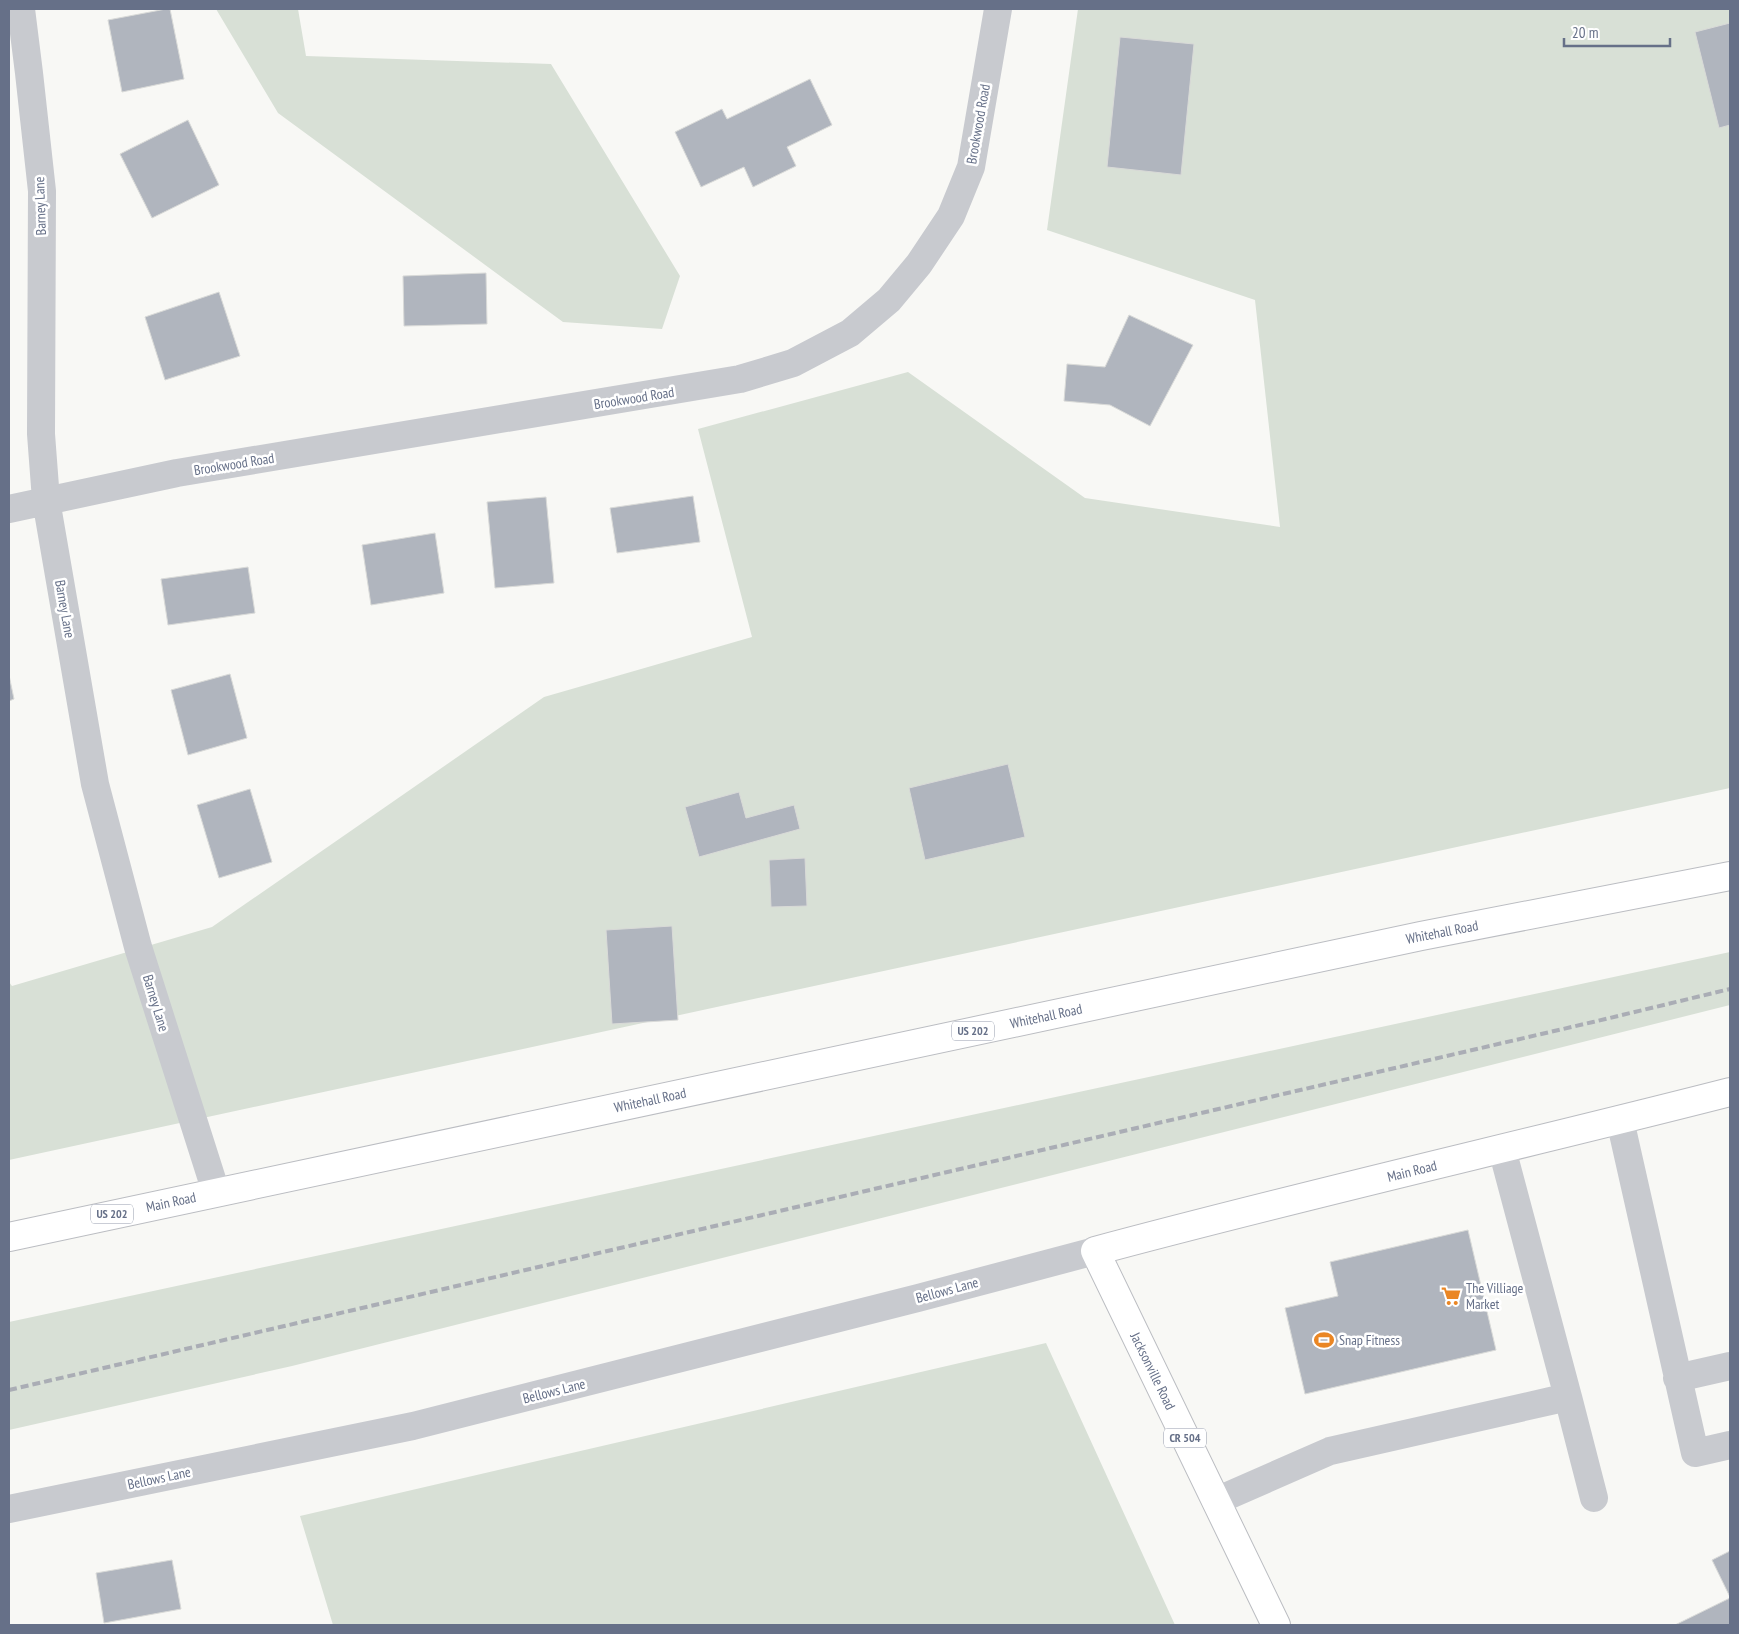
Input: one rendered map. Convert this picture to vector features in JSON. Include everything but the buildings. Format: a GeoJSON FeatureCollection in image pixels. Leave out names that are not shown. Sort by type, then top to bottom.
{"type":"FeatureCollection","features":[{"type":"Feature","properties":{"kind":"main road","name":"Whitehall Road"},"geometry":{"type":"LineString","coordinates":[[216,1192],[1421,936],[1730,876]]}},
{"type":"Feature","properties":{"kind":"main road","name":"Main Road"},"geometry":{"type":"LineString","coordinates":[[1095,1251],[1229,1215],[1730,1092]]}},
{"type":"Feature","properties":{"kind":"main road","name":"Main Road"},"geometry":{"type":"LineString","coordinates":[[9,1237],[216,1192]]}},
{"type":"Feature","properties":{"kind":"main road","name":"Jacksonville Road"},"geometry":{"type":"LineString","coordinates":[[1095,1251],[1276,1625]]}},
{"type":"Feature","properties":{"kind":"street","name":"Barney Lane"},"geometry":{"type":"LineString","coordinates":[[21,9],[42,191],[41,434],[46,500],[94,784],[138,947],[216,1192]]}},
{"type":"Feature","properties":{"kind":"street","name":"Brookwood Road"},"geometry":{"type":"LineString","coordinates":[[9,509],[177,473],[740,379],[793,363],[850,333],[889,300],[919,264],[951,216],[971,167],[998,9]]}},
{"type":"Feature","properties":{"kind":"street"},"geometry":{"type":"LineString","coordinates":[[1620,1120],[1695,1453],[1730,1446]]}},
{"type":"Feature","properties":{"kind":"street"},"geometry":{"type":"LineString","coordinates":[[1502,1149],[1594,1498]]}},
{"type":"Feature","properties":{"kind":"street","name":"Bellows Lane"},"geometry":{"type":"LineString","coordinates":[[9,1509],[413,1426],[918,1298],[1095,1251]]}},
{"type":"Feature","properties":{"kind":"street"},"geometry":{"type":"LineString","coordinates":[[1677,1378],[1730,1366]]}},
{"type":"Feature","properties":{"kind":"street"},"geometry":{"type":"LineString","coordinates":[[1216,1502],[1330,1451],[1568,1397]]}},
{"type":"Feature","properties":{"kind":"shaded area"},"geometry":{"type":"Polygon","coordinates":[[[216,9],[298,9],[306,56],[551,64],[680,276],[662,329],[563,322],[278,113],[216,9]]]}},
{"type":"Feature","properties":{"kind":"shaded area"},"geometry":{"type":"Polygon","coordinates":[[[1078,9],[1730,9],[1730,788],[9,1160],[9,982],[12,986],[212,927],[544,697],[752,637],[698,429],[908,372],[1085,498],[1280,527],[1255,300],[1047,230],[1078,9]]]}},
{"type":"Feature","properties":{"kind":"shaded area"},"geometry":{"type":"Polygon","coordinates":[[[1730,952],[1730,1005],[292,1366],[9,1430],[9,1322],[1730,952]]]}},
{"type":"Feature","properties":{"kind":"shaded area"},"geometry":{"type":"Polygon","coordinates":[[[1046,1343],[1175,1625],[333,1625],[300,1516],[1046,1343]]]}},
{"type":"Feature","properties":{"kind":"railway"},"geometry":{"type":"LineString","coordinates":[[9,1390],[1730,989]]}},
{"type":"Feature","properties":{"kind":"place","name":"The Villiage Market"},"geometry":{"type":"Point","coordinates":[1451,1296]}},
{"type":"Feature","properties":{"kind":"place","name":"Snap Fitness"},"geometry":{"type":"Point","coordinates":[1324,1340]}}]}
